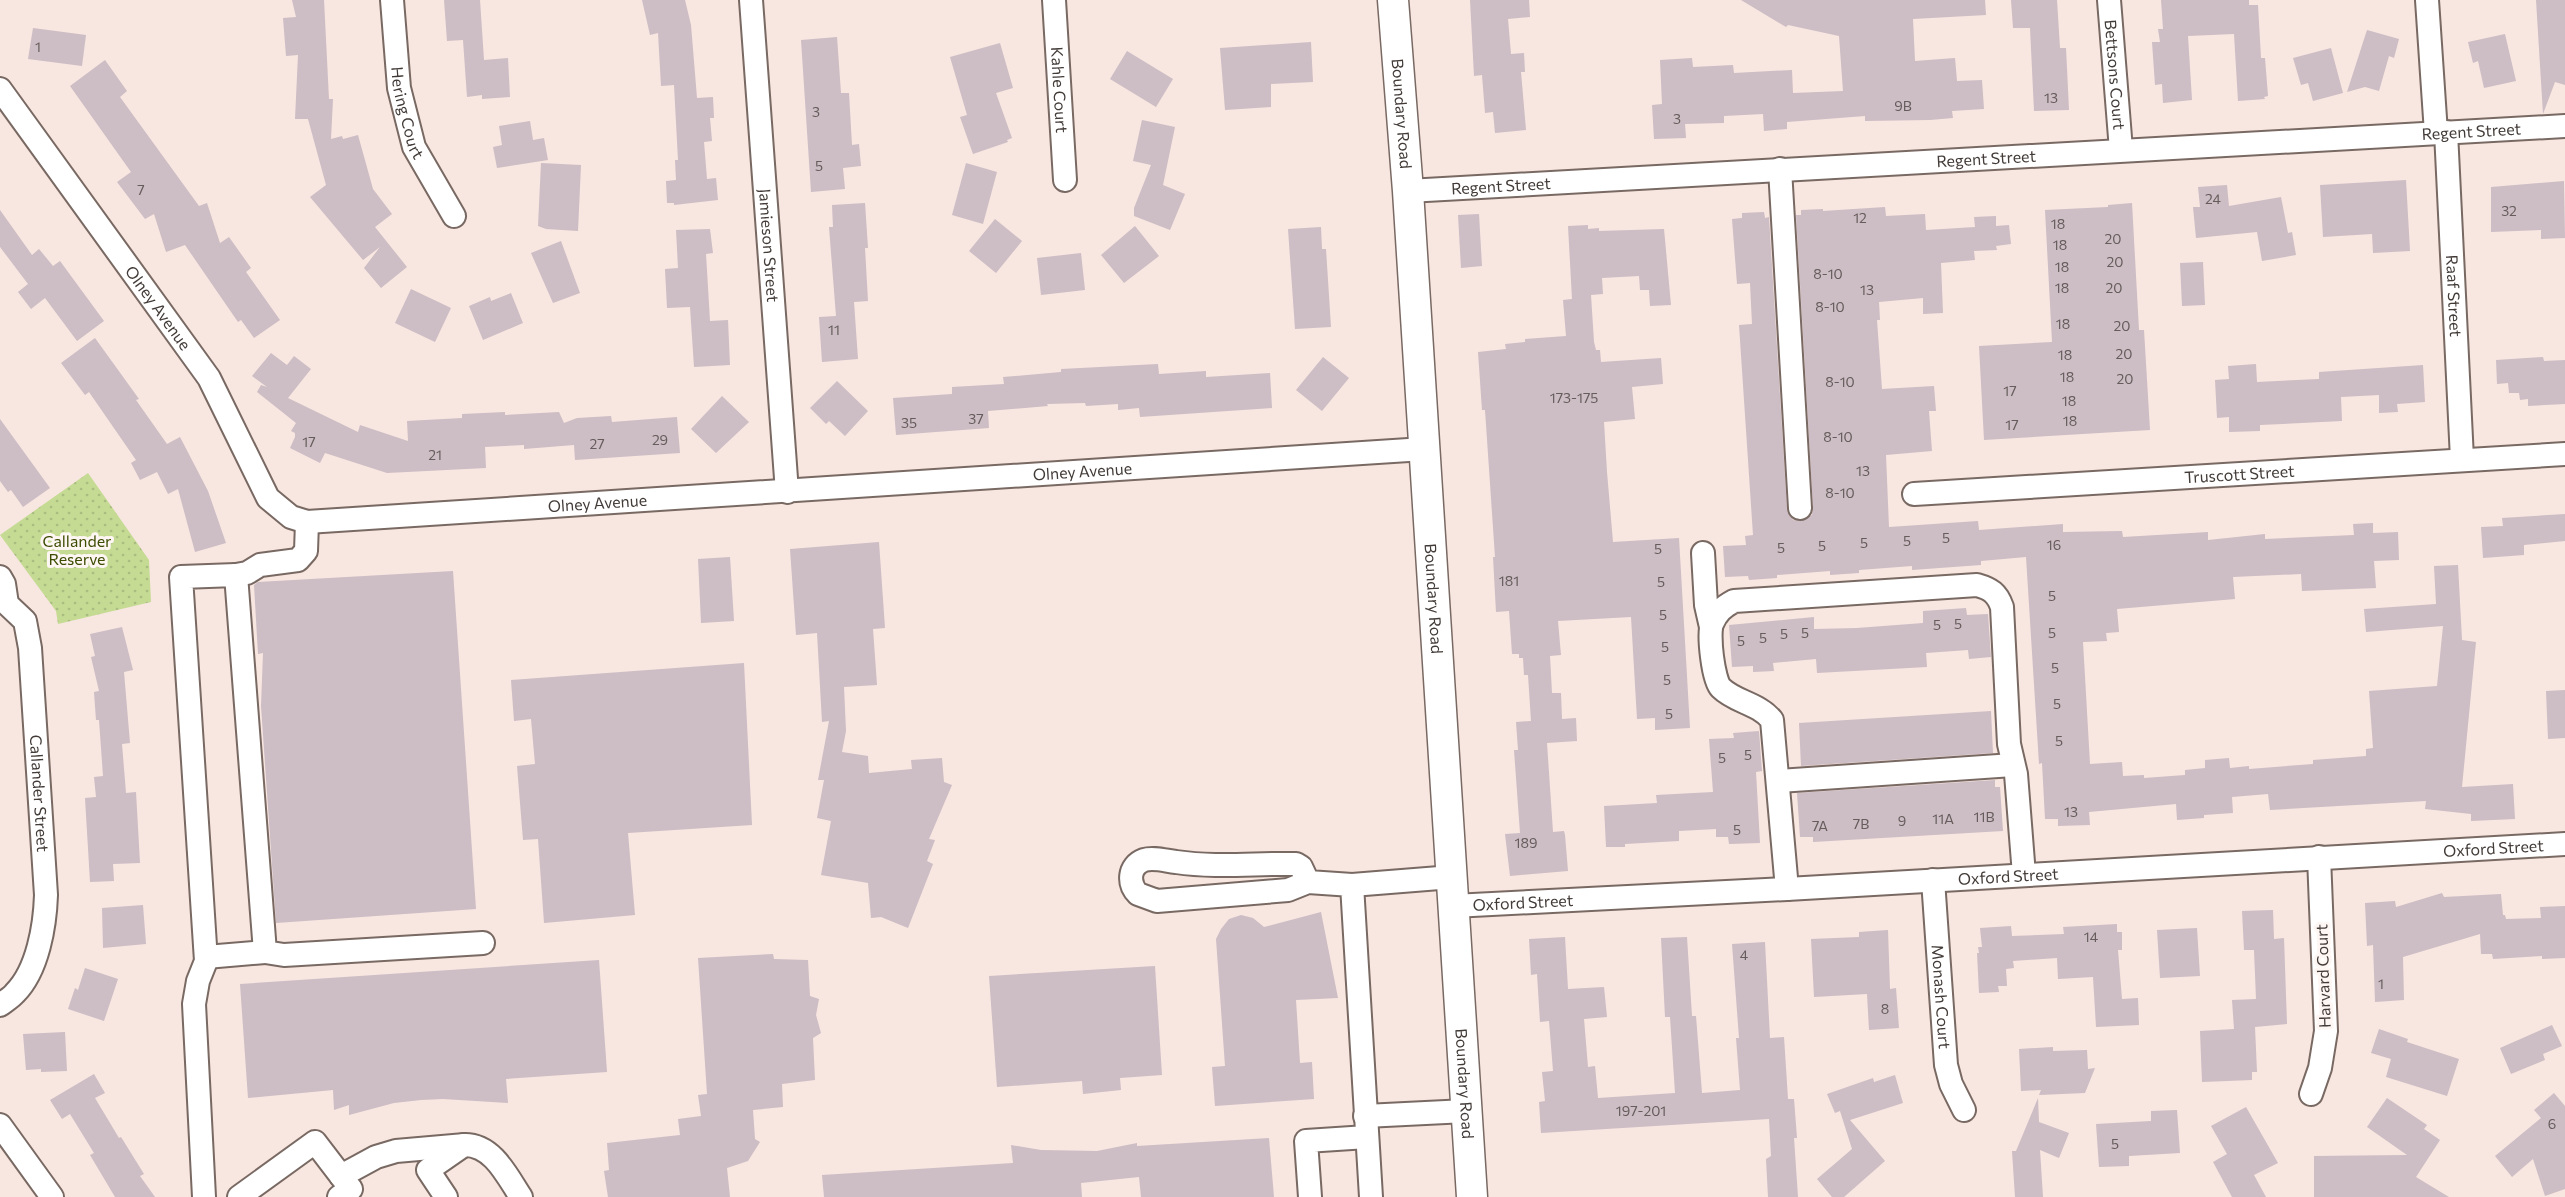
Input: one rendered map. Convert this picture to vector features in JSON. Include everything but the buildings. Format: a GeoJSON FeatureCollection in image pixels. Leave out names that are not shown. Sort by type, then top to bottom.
{"type":"FeatureCollection","features":[{"type":"Feature","properties":{"kind":"main road","name":"Boundary Road"},"geometry":{"type":"LineString","coordinates":[[1393,0],[1408,191],[1472,1197]]}},
{"type":"Feature","properties":{"kind":"street","name":"Hering Court"},"geometry":{"type":"LineString","coordinates":[[392,0],[399,88],[414,147],[454,216]]}},
{"type":"Feature","properties":{"kind":"street","name":"Jamieson Street"},"geometry":{"type":"LineString","coordinates":[[751,0],[787,492]]}},
{"type":"Feature","properties":{"kind":"street","name":"Kahle Court"},"geometry":{"type":"LineString","coordinates":[[1054,0],[1065,180]]}},
{"type":"Feature","properties":{"kind":"street","name":"Bettsons Court"},"geometry":{"type":"LineString","coordinates":[[2109,0],[2121,150]]}},
{"type":"Feature","properties":{"kind":"street","name":"Raaf Street"},"geometry":{"type":"LineString","coordinates":[[2427,0],[2441,132],[2462,459]]}},
{"type":"Feature","properties":{"kind":"street","name":"Olney Avenue"},"geometry":{"type":"LineString","coordinates":[[0,89],[209,378],[268,498],[291,516],[306,522],[787,492],[1424,448]]}},
{"type":"Feature","properties":{"kind":"street","name":"Regent Street"},"geometry":{"type":"LineString","coordinates":[[1408,191],[2565,126]]}},
{"type":"Feature","properties":{"kind":"street"},"geometry":{"type":"LineString","coordinates":[[1780,170],[1800,508]]}},
{"type":"Feature","properties":{"kind":"street","name":"Truscott Street"},"geometry":{"type":"LineString","coordinates":[[1914,494],[2565,454]]}},
{"type":"Feature","properties":{"kind":"street"},"geometry":{"type":"LineString","coordinates":[[204,1197],[194,1004],[195,988],[206,964],[206,957],[181,578],[236,575],[247,573],[260,565],[298,560],[306,551],[306,522]]}},
{"type":"Feature","properties":{"kind":"street"},"geometry":{"type":"LineString","coordinates":[[1703,553],[1706,605],[1711,627],[1715,679],[1722,689],[1760,708],[1772,720],[1787,889]]}},
{"type":"Feature","properties":{"kind":"street"},"geometry":{"type":"LineString","coordinates":[[236,575],[264,952]]}},
{"type":"Feature","properties":{"kind":"street","name":"Callander Street"},"geometry":{"type":"LineString","coordinates":[[0,577],[4,584],[7,603],[23,618],[26,624],[31,657],[45,873],[45,915],[34,962],[16,993],[0,1005]]}},
{"type":"Feature","properties":{"kind":"street"},"geometry":{"type":"LineString","coordinates":[[1711,627],[1720,609],[1734,601],[1977,585],[1990,588],[1999,596],[2002,607],[2009,744],[2016,774],[2024,875]]}},
{"type":"Feature","properties":{"kind":"street"},"geometry":{"type":"LineString","coordinates":[[1779,781],[2013,765]]}},
{"type":"Feature","properties":{"kind":"street","name":"Oxford Street"},"geometry":{"type":"LineString","coordinates":[[1308,882],[1453,891],[1787,889],[2565,844]]}},
{"type":"Feature","properties":{"kind":"street","name":"Harvard Court"},"geometry":{"type":"LineString","coordinates":[[2311,1094],[2322,1059],[2326,1031],[2319,857]]}},
{"type":"Feature","properties":{"kind":"street"},"geometry":{"type":"LineString","coordinates":[[1152,859],[1212,867],[1296,864],[1301,867],[1308,882],[1288,890],[1157,901],[1138,894],[1131,881],[1137,864],[1152,859]]}},
{"type":"Feature","properties":{"kind":"street","name":"Monash Court"},"geometry":{"type":"LineString","coordinates":[[1934,880],[1946,1065],[1951,1084],[1964,1110]]}},
{"type":"Feature","properties":{"kind":"street"},"geometry":{"type":"LineString","coordinates":[[1352,885],[1371,1197]]}},
{"type":"Feature","properties":{"kind":"street"},"geometry":{"type":"LineString","coordinates":[[206,957],[264,952],[284,955],[483,943]]}},
{"type":"Feature","properties":{"kind":"street"},"geometry":{"type":"LineString","coordinates":[[1310,1197],[1306,1141],[1366,1126],[1466,1111]]}},
{"type":"Feature","properties":{"kind":"street"},"geometry":{"type":"LineString","coordinates":[[0,1125],[52,1197]]}},
{"type":"Feature","properties":{"kind":"street"},"geometry":{"type":"LineString","coordinates":[[239,1197],[315,1142],[340,1186],[386,1154],[415,1148],[465,1144],[478,1147],[491,1154],[521,1197]]}},
{"type":"Feature","properties":{"kind":"street"},"geometry":{"type":"LineString","coordinates":[[446,1197],[428,1170],[465,1144]]}},
{"type":"Feature","properties":{"kind":"green space","name":"Callander Reserve"},"geometry":{"type":"Polygon","coordinates":[[[88,473],[149,560],[151,602],[58,624],[56,611],[0,535],[88,473]]]}}]}
